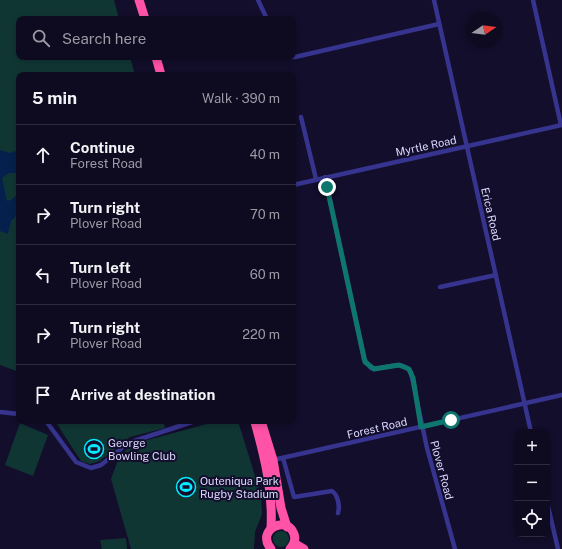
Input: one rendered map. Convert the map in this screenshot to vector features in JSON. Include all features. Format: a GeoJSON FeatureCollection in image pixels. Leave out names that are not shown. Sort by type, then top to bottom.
{"type":"FeatureCollection","features":[{"type":"Feature","properties":{"kind":"highway"},"geometry":{"type":"LineString","coordinates":[[139,0],[144,16]]}},
{"type":"Feature","properties":{"kind":"highway"},"geometry":{"type":"LineString","coordinates":[[157,60],[160,72]]}},
{"type":"Feature","properties":{"kind":"highway"},"geometry":{"type":"LineString","coordinates":[[256,424],[269,461],[273,506],[271,528],[267,534],[266,540],[271,549]]}},
{"type":"Feature","properties":{"kind":"highway"},"geometry":{"type":"LineString","coordinates":[[262,424],[269,461],[282,510],[288,527],[293,532],[292,546],[304,549]]}},
{"type":"Feature","properties":{"kind":"highway"},"geometry":{"type":"LineString","coordinates":[[271,528],[279,525],[288,527]]}},
{"type":"Feature","properties":{"kind":"street"},"geometry":{"type":"LineString","coordinates":[[258,0],[266,16]]}},
{"type":"Feature","properties":{"kind":"street","name":"Erica Road"},"geometry":{"type":"LineString","coordinates":[[434,0],[530,429]]}},
{"type":"Feature","properties":{"kind":"street"},"geometry":{"type":"LineString","coordinates":[[533,0],[562,125]]}},
{"type":"Feature","properties":{"kind":"street"},"geometry":{"type":"LineString","coordinates":[[296,57],[439,24]]}},
{"type":"Feature","properties":{"kind":"street"},"geometry":{"type":"LineString","coordinates":[[301,117],[316,179]]}},
{"type":"Feature","properties":{"kind":"street","name":"Myrtle Road"},"geometry":{"type":"LineString","coordinates":[[296,183],[562,125]]}},
{"type":"Feature","properties":{"kind":"street","name":"Plover Road"},"geometry":{"type":"LineString","coordinates":[[325,177],[364,359],[367,365],[374,369],[399,365],[409,369],[413,378],[421,427],[455,549]]}},
{"type":"Feature","properties":{"kind":"street"},"geometry":{"type":"LineString","coordinates":[[440,287],[496,275]]}},
{"type":"Feature","properties":{"kind":"street","name":"Forest Road"},"geometry":{"type":"LineString","coordinates":[[269,461],[562,395]]}},
{"type":"Feature","properties":{"kind":"street"},"geometry":{"type":"LineString","coordinates":[[0,412],[16,414]]}},
{"type":"Feature","properties":{"kind":"street"},"geometry":{"type":"LineString","coordinates":[[48,424],[76,462],[84,467],[91,468],[101,465],[128,443],[186,424]]}},
{"type":"Feature","properties":{"kind":"street"},"geometry":{"type":"LineString","coordinates":[[283,458],[294,497],[332,491],[336,496],[339,509],[338,513]]}},
{"type":"Feature","properties":{"kind":"street"},"geometry":{"type":"LineString","coordinates":[[550,515],[558,549]]}},
{"type":"Feature","properties":{"kind":"green space"},"geometry":{"type":"Polygon","coordinates":[[[0,0],[114,0],[118,16],[16,16],[16,60],[131,60],[134,72],[16,72],[16,371],[0,365],[0,0]]]}},
{"type":"Feature","properties":{"kind":"green space"},"geometry":{"type":"Polygon","coordinates":[[[20,424],[48,435],[33,476],[5,465],[20,424]]]}},
{"type":"Feature","properties":{"kind":"green space","name":"George Bowling Club"},"geometry":{"type":"Polygon","coordinates":[[[57,424],[164,424],[165,428],[130,437],[100,461],[90,464],[81,461],[57,424]]]}},
{"type":"Feature","properties":{"kind":"green space","name":"Outeniqua Park Rugby Stadium"},"geometry":{"type":"Polygon","coordinates":[[[207,424],[239,424],[261,495],[262,514],[255,532],[254,549],[131,549],[111,479],[120,455],[130,447],[144,441],[207,424]]]}},
{"type":"Feature","properties":{"kind":"green space"},"geometry":{"type":"Polygon","coordinates":[[[281,531],[287,533],[289,539],[287,545],[281,547],[275,545],[273,539],[275,533],[281,531]]]}},
{"type":"Feature","properties":{"kind":"green space"},"geometry":{"type":"Polygon","coordinates":[[[126,538],[127,549],[102,549],[100,540],[126,538]]]}},
{"type":"Feature","properties":{"kind":"water"},"geometry":{"type":"Polygon","coordinates":[[[0,150],[10,153],[16,151],[16,173],[9,173],[2,178],[7,201],[16,196],[16,216],[11,221],[8,234],[0,231],[0,150]]]}},
{"type":"Feature","properties":{"kind":"place","name":"George Bowling Club"},"geometry":{"type":"Point","coordinates":[94,449]}},
{"type":"Feature","properties":{"kind":"place","name":"Outeniqua Park Rugby Stadium"},"geometry":{"type":"Point","coordinates":[186,487]}},
{"type":"Feature","properties":{"kind":"route"},"geometry":{"type":"LineString","coordinates":[[327,187],[365,362],[374,369],[394,365],[403,365],[409,369],[413,378],[421,427],[451,420]]}}]}
